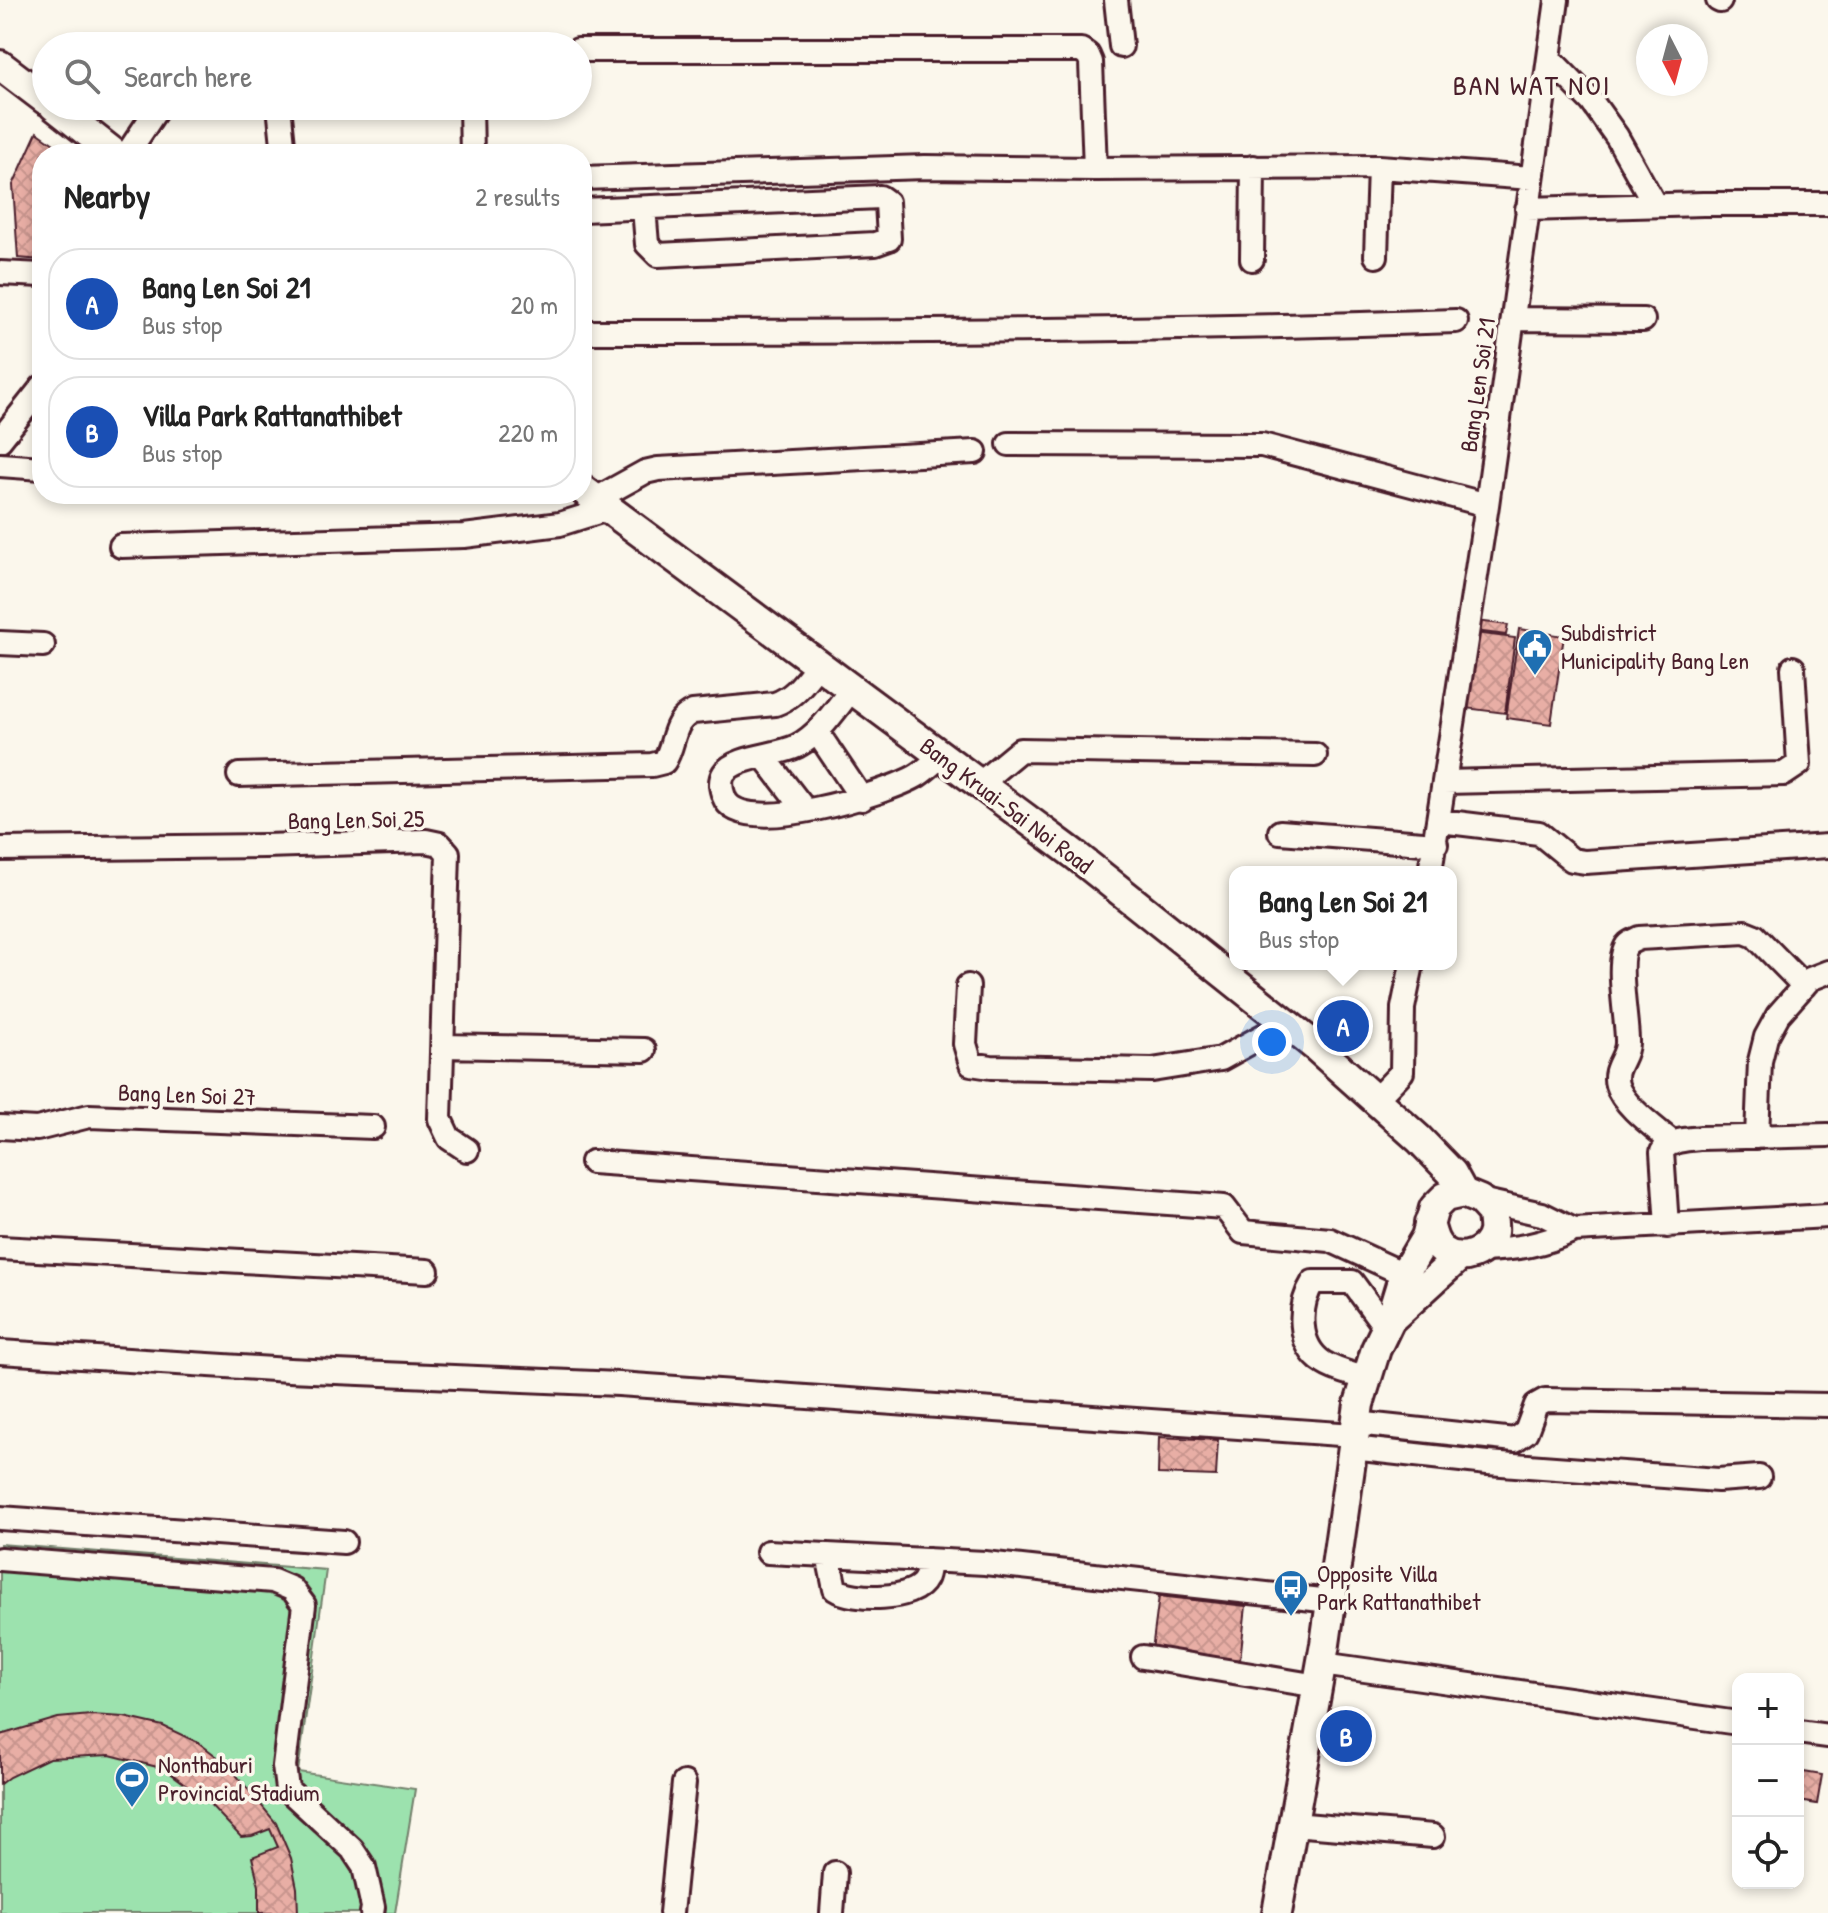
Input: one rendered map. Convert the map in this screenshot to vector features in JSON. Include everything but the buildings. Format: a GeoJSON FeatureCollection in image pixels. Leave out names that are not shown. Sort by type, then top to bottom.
{"type":"FeatureCollection","features":[{"type":"Feature","properties":{"kind":"main road"},"geometry":{"type":"LineString","coordinates":[[2,69],[32,90]]}},
{"type":"Feature","properties":{"kind":"main road"},"geometry":{"type":"LineString","coordinates":[[72,120],[102,144]]}},
{"type":"Feature","properties":{"kind":"main road","name":"Bang Kruai-Sai Noi Road"},"geometry":{"type":"LineString","coordinates":[[595,499],[1074,854],[1376,1099],[1419,1139],[1472,1197]]}},
{"type":"Feature","properties":{"kind":"main road"},"geometry":{"type":"LineString","coordinates":[[1419,1139],[1433,1239],[1444,1252],[1471,1253]]}},
{"type":"Feature","properties":{"kind":"main road"},"geometry":{"type":"LineString","coordinates":[[1277,1913],[1320,1675],[1354,1435],[1367,1379],[1404,1274],[1426,1237],[1432,1216],[1445,1197],[1472,1197],[1492,1213],[1493,1233],[1387,1323]]}},
{"type":"Feature","properties":{"kind":"street"},"geometry":{"type":"LineString","coordinates":[[1116,0],[1121,46]]}},
{"type":"Feature","properties":{"kind":"street"},"geometry":{"type":"LineString","coordinates":[[1548,0],[1557,0]]}},
{"type":"Feature","properties":{"kind":"street","name":"Bang Len Soi 21"},"geometry":{"type":"LineString","coordinates":[[1431,866],[1487,505],[1557,0]]}},
{"type":"Feature","properties":{"kind":"street"},"geometry":{"type":"LineString","coordinates":[[592,50],[1081,50],[1091,62],[1095,169]]}},
{"type":"Feature","properties":{"kind":"street"},"geometry":{"type":"LineString","coordinates":[[1549,58],[1592,102],[1617,137],[1655,205]]}},
{"type":"Feature","properties":{"kind":"street"},"geometry":{"type":"LineString","coordinates":[[134,144],[150,120]]}},
{"type":"Feature","properties":{"kind":"street"},"geometry":{"type":"LineString","coordinates":[[280,120],[283,144]]}},
{"type":"Feature","properties":{"kind":"street"},"geometry":{"type":"LineString","coordinates":[[471,120],[472,144]]}},
{"type":"Feature","properties":{"kind":"street"},"geometry":{"type":"LineString","coordinates":[[592,178],[925,167],[1379,167],[1532,178]]}},
{"type":"Feature","properties":{"kind":"street"},"geometry":{"type":"LineString","coordinates":[[1252,259],[1253,167]]}},
{"type":"Feature","properties":{"kind":"street"},"geometry":{"type":"LineString","coordinates":[[1376,256],[1379,167]]}},
{"type":"Feature","properties":{"kind":"street"},"geometry":{"type":"LineString","coordinates":[[592,210],[880,197],[887,202],[889,239],[875,244],[658,255],[647,244],[644,208]]}},
{"type":"Feature","properties":{"kind":"street"},"geometry":{"type":"LineString","coordinates":[[1527,209],[1828,204]]}},
{"type":"Feature","properties":{"kind":"street"},"geometry":{"type":"LineString","coordinates":[[0,273],[32,275]]}},
{"type":"Feature","properties":{"kind":"street"},"geometry":{"type":"LineString","coordinates":[[1513,319],[1643,320]]}},
{"type":"Feature","properties":{"kind":"street"},"geometry":{"type":"LineString","coordinates":[[592,332],[1184,330],[1456,321]]}},
{"type":"Feature","properties":{"kind":"street"},"geometry":{"type":"LineString","coordinates":[[0,440],[32,400]]}},
{"type":"Feature","properties":{"kind":"street"},"geometry":{"type":"LineString","coordinates":[[1009,444],[1262,445],[1487,505]]}},
{"type":"Feature","properties":{"kind":"street"},"geometry":{"type":"LineString","coordinates":[[595,499],[645,472],[658,469],[975,452]]}},
{"type":"Feature","properties":{"kind":"street"},"geometry":{"type":"LineString","coordinates":[[0,465],[32,467]]}},
{"type":"Feature","properties":{"kind":"street"},"geometry":{"type":"LineString","coordinates":[[121,546],[464,536],[560,524],[588,504]]}},
{"type":"Feature","properties":{"kind":"street"},"geometry":{"type":"LineString","coordinates":[[0,643],[43,645]]}},
{"type":"Feature","properties":{"kind":"street"},"geometry":{"type":"LineString","coordinates":[[239,775],[652,765],[664,762],[670,754],[678,723],[683,716],[693,712],[775,704],[786,700],[818,665]]}},
{"type":"Feature","properties":{"kind":"street"},"geometry":{"type":"LineString","coordinates":[[1445,782],[1784,774],[1799,764],[1793,668]]}},
{"type":"Feature","properties":{"kind":"street"},"geometry":{"type":"LineString","coordinates":[[851,690],[817,732],[798,745],[764,757],[737,762],[724,773],[720,783],[726,802],[737,810],[756,815],[862,799],[917,776],[941,756]]}},
{"type":"Feature","properties":{"kind":"street"},"geometry":{"type":"LineString","coordinates":[[817,732],[862,799]]}},
{"type":"Feature","properties":{"kind":"street"},"geometry":{"type":"LineString","coordinates":[[979,784],[1020,750],[1315,755]]}},
{"type":"Feature","properties":{"kind":"street"},"geometry":{"type":"LineString","coordinates":[[764,757],[805,810]]}},
{"type":"Feature","properties":{"kind":"street"},"geometry":{"type":"LineString","coordinates":[[1280,832],[1539,833],[1572,860],[1585,862],[1828,846]]}},
{"type":"Feature","properties":{"kind":"street","name":"Bang Len Soi 25"},"geometry":{"type":"LineString","coordinates":[[0,849],[426,841],[440,844],[448,853],[440,1119],[449,1138],[467,1150]]}},
{"type":"Feature","properties":{"kind":"street"},"geometry":{"type":"LineString","coordinates":[[1673,1143],[1622,1096],[1616,1083],[1619,1063],[1627,1046],[1622,967],[1628,944],[1639,938],[1745,932],[1755,936],[1804,986]]}},
{"type":"Feature","properties":{"kind":"street"},"geometry":{"type":"LineString","coordinates":[[1376,1099],[1402,1072],[1403,1008],[1411,970]]}},
{"type":"Feature","properties":{"kind":"street"},"geometry":{"type":"LineString","coordinates":[[1757,1137],[1760,1061],[1766,1037],[1778,1015],[1810,979],[1828,972]]}},
{"type":"Feature","properties":{"kind":"street"},"geometry":{"type":"LineString","coordinates":[[968,986],[965,1044],[971,1064],[991,1067],[1152,1070],[1221,1059],[1286,1023]]}},
{"type":"Feature","properties":{"kind":"street"},"geometry":{"type":"LineString","coordinates":[[443,1046],[644,1050]]}},
{"type":"Feature","properties":{"kind":"street","name":"Bang Len Soi 27"},"geometry":{"type":"LineString","coordinates":[[0,1127],[37,1129],[89,1116],[373,1127]]}},
{"type":"Feature","properties":{"kind":"street"},"geometry":{"type":"LineString","coordinates":[[1667,1226],[1662,1152],[1665,1146],[1700,1138],[1828,1135]]}},
{"type":"Feature","properties":{"kind":"street"},"geometry":{"type":"LineString","coordinates":[[592,1162],[1224,1207],[1243,1232],[1330,1240],[1404,1274]]}},
{"type":"Feature","properties":{"kind":"street"},"geometry":{"type":"LineString","coordinates":[[1472,1197],[1542,1214],[1574,1230]]}},
{"type":"Feature","properties":{"kind":"street"},"geometry":{"type":"LineString","coordinates":[[1471,1253],[1545,1243],[1574,1230],[1828,1216]]}},
{"type":"Feature","properties":{"kind":"street"},"geometry":{"type":"LineString","coordinates":[[0,1248],[427,1271]]}},
{"type":"Feature","properties":{"kind":"street"},"geometry":{"type":"LineString","coordinates":[[1367,1379],[1326,1365],[1315,1356],[1302,1330],[1305,1295],[1313,1282],[1352,1282],[1387,1323]]}},
{"type":"Feature","properties":{"kind":"street"},"geometry":{"type":"LineString","coordinates":[[0,1352],[289,1370],[619,1384],[1354,1435],[1515,1440],[1526,1432],[1536,1405],[1545,1400],[1828,1405]]}},
{"type":"Feature","properties":{"kind":"street"},"geometry":{"type":"LineString","coordinates":[[1354,1435],[1503,1464],[1718,1480],[1759,1477]]}},
{"type":"Feature","properties":{"kind":"street"},"geometry":{"type":"LineString","coordinates":[[0,1518],[344,1542]]}},
{"type":"Feature","properties":{"kind":"street"},"geometry":{"type":"LineString","coordinates":[[768,1552],[1016,1566],[1331,1601]]}},
{"type":"Feature","properties":{"kind":"street"},"geometry":{"type":"LineString","coordinates":[[828,1555],[835,1589],[844,1596],[878,1599],[918,1588],[925,1580],[929,1560]]}},
{"type":"Feature","properties":{"kind":"street"},"geometry":{"type":"LineString","coordinates":[[0,1559],[273,1581],[292,1589],[304,1605],[284,1766],[287,1789],[352,1849],[364,1867],[372,1913]]}},
{"type":"Feature","properties":{"kind":"street"},"geometry":{"type":"LineString","coordinates":[[1143,1657],[1732,1722]]}},
{"type":"Feature","properties":{"kind":"street"},"geometry":{"type":"LineString","coordinates":[[1804,1733],[1828,1736]]}},
{"type":"Feature","properties":{"kind":"street"},"geometry":{"type":"LineString","coordinates":[[671,1913],[684,1783]]}},
{"type":"Feature","properties":{"kind":"street"},"geometry":{"type":"LineString","coordinates":[[1293,1824],[1433,1836]]}},
{"type":"Feature","properties":{"kind":"street"},"geometry":{"type":"LineString","coordinates":[[832,1913],[835,1873]]}},
{"type":"Feature","properties":{"kind":"green space"},"geometry":{"type":"Polygon","coordinates":[[[0,1544],[326,1570],[298,1772],[415,1789],[395,1913],[0,1913],[0,1544]]]}},
{"type":"Feature","properties":{"kind":"place","name":"Subdistrict Municipality Bang Len"},"geometry":{"type":"Point","coordinates":[1535,677]}},
{"type":"Feature","properties":{"kind":"place","name":"Bang Len Soi 21"},"geometry":{"type":"Point","coordinates":[1343,1026]}},
{"type":"Feature","properties":{"kind":"place","name":"Opposite Villa Park Rattanathibet"},"geometry":{"type":"Point","coordinates":[1291,1618]}},
{"type":"Feature","properties":{"kind":"place","name":"Villa Park Rattanathibet"},"geometry":{"type":"Point","coordinates":[1346,1736]}},
{"type":"Feature","properties":{"kind":"place","name":"Nonthaburi Provincial Stadium"},"geometry":{"type":"Point","coordinates":[132,1809]}},
{"type":"Feature","properties":{"kind":"district","name":"BAN WAT NOI"},"geometry":{"type":"Point","coordinates":[1532,85]}}]}
